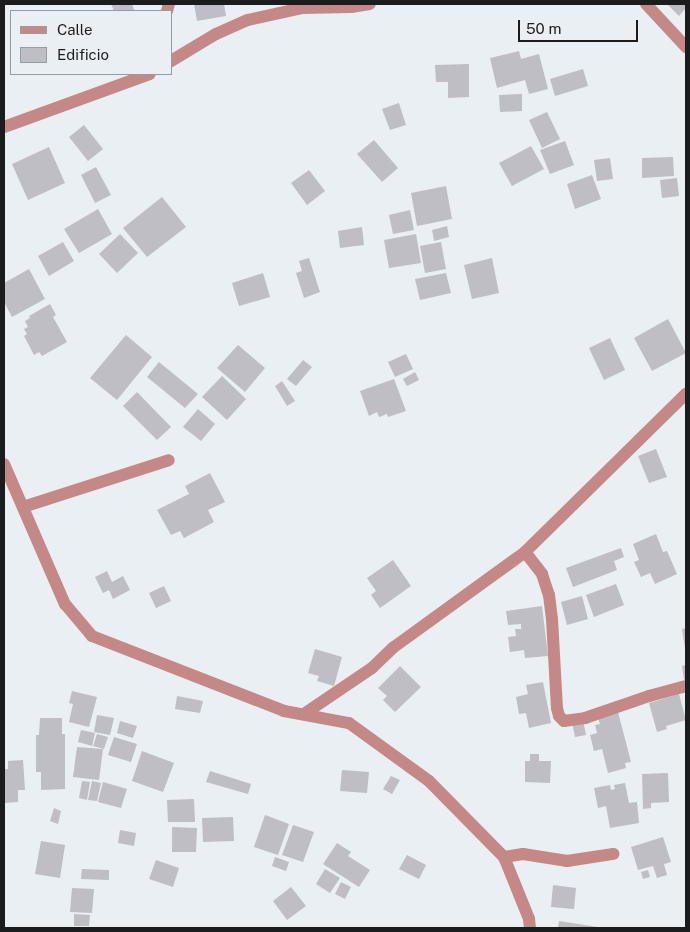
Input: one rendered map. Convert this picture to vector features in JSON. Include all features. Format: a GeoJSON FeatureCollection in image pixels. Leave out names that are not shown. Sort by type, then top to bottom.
{"type":"FeatureCollection","features":[{"type":"Feature","properties":{"kind":"street"},"geometry":{"type":"LineString","coordinates":[[172,60],[216,34],[248,20],[302,8],[351,7],[370,4]]}},
{"type":"Feature","properties":{"kind":"street"},"geometry":{"type":"LineString","coordinates":[[646,4],[686,47]]}},
{"type":"Feature","properties":{"kind":"street"},"geometry":{"type":"LineString","coordinates":[[4,127],[147,75]]}},
{"type":"Feature","properties":{"kind":"street"},"geometry":{"type":"LineString","coordinates":[[304,714],[372,668],[394,647],[525,552],[686,394]]}},
{"type":"Feature","properties":{"kind":"street"},"geometry":{"type":"LineString","coordinates":[[23,507],[169,460]]}},
{"type":"Feature","properties":{"kind":"street"},"geometry":{"type":"LineString","coordinates":[[4,464],[65,604],[92,636],[284,711],[349,723],[428,781],[504,858],[529,918],[530,928]]}},
{"type":"Feature","properties":{"kind":"street"},"geometry":{"type":"LineString","coordinates":[[525,552],[542,574],[549,595],[552,619],[556,708],[559,716],[564,721],[585,718],[649,696],[686,686]]}},
{"type":"Feature","properties":{"kind":"street"},"geometry":{"type":"LineString","coordinates":[[504,858],[524,854],[567,861],[612,854]]}},
{"type":"Feature","properties":{"kind":"building"},"geometry":{"type":"Polygon","coordinates":[[[111,4],[132,4],[134,10],[114,10],[111,4]]]}},
{"type":"Feature","properties":{"kind":"building"},"geometry":{"type":"Polygon","coordinates":[[[194,4],[224,4],[226,16],[197,21],[194,4]]]}},
{"type":"Feature","properties":{"kind":"building"},"geometry":{"type":"Polygon","coordinates":[[[667,4],[686,4],[686,8],[679,16],[667,4]]]}},
{"type":"Feature","properties":{"kind":"building"},"geometry":{"type":"Polygon","coordinates":[[[519,51],[521,59],[539,54],[548,89],[529,94],[525,80],[497,88],[490,58],[519,51]]]}},
{"type":"Feature","properties":{"kind":"building"},"geometry":{"type":"Polygon","coordinates":[[[469,64],[469,97],[448,98],[448,82],[436,82],[435,65],[469,64]]]}},
{"type":"Feature","properties":{"kind":"building"},"geometry":{"type":"Polygon","coordinates":[[[583,69],[588,86],[555,96],[550,79],[583,69]]]}},
{"type":"Feature","properties":{"kind":"building"},"geometry":{"type":"Polygon","coordinates":[[[522,94],[522,111],[500,112],[499,95],[522,94]]]}},
{"type":"Feature","properties":{"kind":"building"},"geometry":{"type":"Polygon","coordinates":[[[399,103],[406,125],[390,130],[382,109],[399,103]]]}},
{"type":"Feature","properties":{"kind":"building"},"geometry":{"type":"Polygon","coordinates":[[[547,112],[560,139],[542,148],[529,120],[547,112]]]}},
{"type":"Feature","properties":{"kind":"building"},"geometry":{"type":"Polygon","coordinates":[[[84,125],[103,149],[88,161],[69,137],[84,125]]]}},
{"type":"Feature","properties":{"kind":"building"},"geometry":{"type":"Polygon","coordinates":[[[374,140],[398,168],[382,182],[357,154],[374,140]]]}},
{"type":"Feature","properties":{"kind":"building"},"geometry":{"type":"Polygon","coordinates":[[[565,141],[574,165],[550,174],[540,150],[565,141]]]}},
{"type":"Feature","properties":{"kind":"building"},"geometry":{"type":"Polygon","coordinates":[[[531,146],[544,169],[512,186],[499,163],[531,146]]]}},
{"type":"Feature","properties":{"kind":"building"},"geometry":{"type":"Polygon","coordinates":[[[49,147],[65,183],[28,200],[12,164],[49,147]]]}},
{"type":"Feature","properties":{"kind":"building"},"geometry":{"type":"Polygon","coordinates":[[[673,157],[674,176],[642,178],[642,158],[673,157]]]}},
{"type":"Feature","properties":{"kind":"building"},"geometry":{"type":"Polygon","coordinates":[[[610,158],[613,179],[597,181],[594,160],[610,158]]]}},
{"type":"Feature","properties":{"kind":"building"},"geometry":{"type":"Polygon","coordinates":[[[96,167],[111,195],[95,203],[81,175],[96,167]]]}},
{"type":"Feature","properties":{"kind":"building"},"geometry":{"type":"Polygon","coordinates":[[[309,170],[325,191],[307,205],[291,183],[309,170]]]}},
{"type":"Feature","properties":{"kind":"building"},"geometry":{"type":"Polygon","coordinates":[[[592,175],[601,199],[575,209],[567,184],[592,175]]]}},
{"type":"Feature","properties":{"kind":"building"},"geometry":{"type":"Polygon","coordinates":[[[677,178],[679,196],[662,198],[660,180],[677,178]]]}},
{"type":"Feature","properties":{"kind":"building"},"geometry":{"type":"Polygon","coordinates":[[[446,186],[452,219],[417,226],[411,193],[446,186]]]}},
{"type":"Feature","properties":{"kind":"building"},"geometry":{"type":"Polygon","coordinates":[[[162,197],[186,227],[147,257],[123,228],[162,197]]]}},
{"type":"Feature","properties":{"kind":"building"},"geometry":{"type":"Polygon","coordinates":[[[98,209],[112,234],[79,253],[64,229],[98,209]]]}},
{"type":"Feature","properties":{"kind":"building"},"geometry":{"type":"Polygon","coordinates":[[[410,210],[414,230],[393,234],[389,215],[410,210]]]}},
{"type":"Feature","properties":{"kind":"building"},"geometry":{"type":"Polygon","coordinates":[[[447,226],[449,237],[434,241],[432,230],[447,226]]]}},
{"type":"Feature","properties":{"kind":"building"},"geometry":{"type":"Polygon","coordinates":[[[362,227],[364,245],[340,248],[338,231],[362,227]]]}},
{"type":"Feature","properties":{"kind":"building"},"geometry":{"type":"Polygon","coordinates":[[[120,234],[138,253],[117,273],[99,254],[120,234]]]}},
{"type":"Feature","properties":{"kind":"building"},"geometry":{"type":"Polygon","coordinates":[[[416,234],[421,263],[389,268],[384,240],[416,234]]]}},
{"type":"Feature","properties":{"kind":"building"},"geometry":{"type":"Polygon","coordinates":[[[63,242],[74,261],[49,276],[38,256],[63,242]]]}},
{"type":"Feature","properties":{"kind":"building"},"geometry":{"type":"Polygon","coordinates":[[[441,242],[446,269],[425,273],[420,246],[441,242]]]}},
{"type":"Feature","properties":{"kind":"building"},"geometry":{"type":"Polygon","coordinates":[[[309,258],[320,292],[304,298],[296,273],[302,271],[299,261],[309,258]]]}},
{"type":"Feature","properties":{"kind":"building"},"geometry":{"type":"Polygon","coordinates":[[[492,258],[499,293],[472,299],[464,265],[492,258]]]}},
{"type":"Feature","properties":{"kind":"building"},"geometry":{"type":"Polygon","coordinates":[[[29,269],[45,299],[12,317],[4,302],[4,283],[29,269]]]}},
{"type":"Feature","properties":{"kind":"building"},"geometry":{"type":"Polygon","coordinates":[[[263,273],[270,297],[239,306],[232,283],[263,273]]]}},
{"type":"Feature","properties":{"kind":"building"},"geometry":{"type":"Polygon","coordinates":[[[446,273],[451,293],[420,300],[415,279],[446,273]]]}},
{"type":"Feature","properties":{"kind":"building"},"geometry":{"type":"Polygon","coordinates":[[[50,304],[56,315],[53,317],[67,342],[42,356],[39,352],[34,355],[24,336],[27,334],[24,329],[28,327],[25,321],[30,318],[29,316],[50,304]]]}},
{"type":"Feature","properties":{"kind":"building"},"geometry":{"type":"Polygon","coordinates":[[[668,319],[686,353],[652,371],[634,338],[668,319]]]}},
{"type":"Feature","properties":{"kind":"building"},"geometry":{"type":"Polygon","coordinates":[[[126,335],[152,357],[117,400],[90,378],[126,335]]]}},
{"type":"Feature","properties":{"kind":"building"},"geometry":{"type":"Polygon","coordinates":[[[610,338],[625,370],[604,380],[589,348],[610,338]]]}},
{"type":"Feature","properties":{"kind":"building"},"geometry":{"type":"Polygon","coordinates":[[[238,345],[265,368],[245,392],[217,368],[238,345]]]}},
{"type":"Feature","properties":{"kind":"building"},"geometry":{"type":"Polygon","coordinates":[[[406,354],[413,369],[395,377],[388,362],[406,354]]]}},
{"type":"Feature","properties":{"kind":"building"},"geometry":{"type":"Polygon","coordinates":[[[303,360],[312,367],[296,386],[287,379],[303,360]]]}},
{"type":"Feature","properties":{"kind":"building"},"geometry":{"type":"Polygon","coordinates":[[[159,362],[198,394],[185,408],[147,377],[159,362]]]}},
{"type":"Feature","properties":{"kind":"building"},"geometry":{"type":"Polygon","coordinates":[[[415,372],[419,380],[407,386],[403,379],[415,372]]]}},
{"type":"Feature","properties":{"kind":"building"},"geometry":{"type":"Polygon","coordinates":[[[222,376],[246,399],[227,420],[202,397],[222,376]]]}},
{"type":"Feature","properties":{"kind":"building"},"geometry":{"type":"Polygon","coordinates":[[[394,379],[406,411],[388,417],[387,414],[379,417],[377,412],[369,416],[360,391],[394,379]]]}},
{"type":"Feature","properties":{"kind":"building"},"geometry":{"type":"Polygon","coordinates":[[[282,381],[295,401],[287,406],[275,386],[282,381]]]}},
{"type":"Feature","properties":{"kind":"building"},"geometry":{"type":"Polygon","coordinates":[[[137,392],[171,427],[157,440],[123,406],[137,392]]]}},
{"type":"Feature","properties":{"kind":"building"},"geometry":{"type":"Polygon","coordinates":[[[198,409],[215,424],[201,441],[183,427],[198,409]]]}},
{"type":"Feature","properties":{"kind":"building"},"geometry":{"type":"Polygon","coordinates":[[[656,449],[667,477],[649,483],[638,456],[656,449]]]}},
{"type":"Feature","properties":{"kind":"building"},"geometry":{"type":"Polygon","coordinates":[[[210,473],[225,502],[208,510],[214,522],[184,538],[180,531],[171,535],[157,510],[189,494],[185,486],[210,473]]]}},
{"type":"Feature","properties":{"kind":"building"},"geometry":{"type":"Polygon","coordinates":[[[656,534],[663,552],[667,551],[677,574],[655,584],[650,573],[641,577],[634,562],[639,560],[633,544],[656,534]]]}},
{"type":"Feature","properties":{"kind":"building"},"geometry":{"type":"Polygon","coordinates":[[[621,548],[624,557],[614,561],[617,570],[573,587],[566,568],[621,548]]]}},
{"type":"Feature","properties":{"kind":"building"},"geometry":{"type":"Polygon","coordinates":[[[393,560],[411,586],[380,608],[371,595],[376,591],[367,578],[393,560]]]}},
{"type":"Feature","properties":{"kind":"building"},"geometry":{"type":"Polygon","coordinates":[[[107,571],[112,582],[123,576],[130,590],[113,599],[109,590],[103,593],[95,577],[107,571]]]}},
{"type":"Feature","properties":{"kind":"building"},"geometry":{"type":"Polygon","coordinates":[[[616,584],[624,605],[594,617],[586,595],[616,584]]]}},
{"type":"Feature","properties":{"kind":"building"},"geometry":{"type":"Polygon","coordinates":[[[164,586],[171,601],[156,608],[149,593],[164,586]]]}},
{"type":"Feature","properties":{"kind":"building"},"geometry":{"type":"Polygon","coordinates":[[[582,596],[588,619],[567,625],[561,602],[582,596]]]}},
{"type":"Feature","properties":{"kind":"building"},"geometry":{"type":"Polygon","coordinates":[[[542,606],[548,656],[525,658],[524,650],[510,652],[508,637],[516,636],[515,629],[521,629],[521,624],[508,625],[506,611],[542,606]]]}},
{"type":"Feature","properties":{"kind":"building"},"geometry":{"type":"Polygon","coordinates":[[[686,628],[686,648],[685,648],[682,629],[686,628]]]}},
{"type":"Feature","properties":{"kind":"building"},"geometry":{"type":"Polygon","coordinates":[[[315,649],[342,657],[334,686],[317,681],[319,676],[308,673],[315,649]]]}},
{"type":"Feature","properties":{"kind":"building"},"geometry":{"type":"Polygon","coordinates":[[[686,665],[686,679],[684,680],[682,666],[686,665]]]}},
{"type":"Feature","properties":{"kind":"building"},"geometry":{"type":"Polygon","coordinates":[[[400,666],[421,687],[395,712],[383,700],[387,696],[378,688],[400,666]]]}},
{"type":"Feature","properties":{"kind":"building"},"geometry":{"type":"Polygon","coordinates":[[[543,682],[551,723],[529,728],[526,713],[519,714],[516,697],[528,694],[526,685],[543,682]]]}},
{"type":"Feature","properties":{"kind":"building"},"geometry":{"type":"Polygon","coordinates":[[[72,691],[97,697],[89,727],[69,722],[73,704],[69,703],[72,691]]]}},
{"type":"Feature","properties":{"kind":"building"},"geometry":{"type":"Polygon","coordinates":[[[679,694],[686,720],[666,726],[667,729],[657,732],[649,703],[679,694]]]}},
{"type":"Feature","properties":{"kind":"building"},"geometry":{"type":"Polygon","coordinates":[[[177,696],[203,701],[200,713],[175,709],[177,696]]]}},
{"type":"Feature","properties":{"kind":"building"},"geometry":{"type":"Polygon","coordinates":[[[618,712],[631,762],[625,763],[626,768],[608,773],[602,749],[594,751],[590,735],[597,733],[595,725],[600,724],[598,718],[618,712]]]}},
{"type":"Feature","properties":{"kind":"building"},"geometry":{"type":"Polygon","coordinates":[[[97,715],[114,718],[110,735],[94,732],[97,715]]]}},
{"type":"Feature","properties":{"kind":"building"},"geometry":{"type":"Polygon","coordinates":[[[40,718],[62,718],[62,734],[65,734],[65,789],[41,790],[41,772],[36,772],[36,735],[39,735],[40,718]]]}},
{"type":"Feature","properties":{"kind":"building"},"geometry":{"type":"Polygon","coordinates":[[[583,720],[586,735],[575,737],[572,722],[583,720]]]}},
{"type":"Feature","properties":{"kind":"building"},"geometry":{"type":"Polygon","coordinates":[[[120,721],[137,726],[133,738],[117,733],[120,721]]]}},
{"type":"Feature","properties":{"kind":"building"},"geometry":{"type":"Polygon","coordinates":[[[81,730],[95,733],[92,746],[78,742],[81,730]]]}},
{"type":"Feature","properties":{"kind":"building"},"geometry":{"type":"Polygon","coordinates":[[[97,734],[108,737],[104,749],[93,746],[97,734]]]}},
{"type":"Feature","properties":{"kind":"building"},"geometry":{"type":"Polygon","coordinates":[[[114,737],[137,744],[131,762],[108,755],[114,737]]]}},
{"type":"Feature","properties":{"kind":"building"},"geometry":{"type":"Polygon","coordinates":[[[77,747],[103,749],[99,780],[73,777],[77,747]]]}},
{"type":"Feature","properties":{"kind":"building"},"geometry":{"type":"Polygon","coordinates":[[[142,751],[174,763],[163,792],[132,781],[142,751]]]}},
{"type":"Feature","properties":{"kind":"building"},"geometry":{"type":"Polygon","coordinates":[[[530,754],[539,754],[539,761],[551,761],[550,783],[525,782],[525,761],[530,761],[530,754]]]}},
{"type":"Feature","properties":{"kind":"building"},"geometry":{"type":"Polygon","coordinates":[[[23,760],[25,790],[18,790],[18,802],[4,803],[4,769],[8,769],[8,761],[23,760]]]}},
{"type":"Feature","properties":{"kind":"building"},"geometry":{"type":"Polygon","coordinates":[[[342,770],[369,772],[367,793],[340,791],[342,770]]]}},
{"type":"Feature","properties":{"kind":"building"},"geometry":{"type":"Polygon","coordinates":[[[210,771],[251,784],[248,794],[206,782],[210,771]]]}},
{"type":"Feature","properties":{"kind":"building"},"geometry":{"type":"Polygon","coordinates":[[[668,773],[669,802],[651,803],[651,808],[643,809],[642,774],[668,773]]]}},
{"type":"Feature","properties":{"kind":"building"},"geometry":{"type":"Polygon","coordinates":[[[391,776],[400,780],[392,794],[383,789],[391,776]]]}},
{"type":"Feature","properties":{"kind":"building"},"geometry":{"type":"Polygon","coordinates":[[[82,781],[90,782],[87,800],[79,798],[82,781]]]}},
{"type":"Feature","properties":{"kind":"building"},"geometry":{"type":"Polygon","coordinates":[[[92,781],[101,783],[97,801],[88,800],[92,781]]]}},
{"type":"Feature","properties":{"kind":"building"},"geometry":{"type":"Polygon","coordinates":[[[103,782],[127,789],[121,808],[98,802],[103,782]]]}},
{"type":"Feature","properties":{"kind":"building"},"geometry":{"type":"Polygon","coordinates":[[[625,783],[629,803],[637,802],[639,823],[610,828],[606,806],[598,808],[594,788],[610,785],[611,790],[615,789],[614,785],[625,783]]]}},
{"type":"Feature","properties":{"kind":"building"},"geometry":{"type":"Polygon","coordinates":[[[194,799],[195,822],[168,822],[167,800],[194,799]]]}},
{"type":"Feature","properties":{"kind":"building"},"geometry":{"type":"Polygon","coordinates":[[[54,808],[61,811],[58,824],[50,821],[54,808]]]}},
{"type":"Feature","properties":{"kind":"building"},"geometry":{"type":"Polygon","coordinates":[[[265,815],[289,824],[278,855],[254,847],[265,815]]]}},
{"type":"Feature","properties":{"kind":"building"},"geometry":{"type":"Polygon","coordinates":[[[233,817],[234,841],[203,842],[202,818],[233,817]]]}},
{"type":"Feature","properties":{"kind":"building"},"geometry":{"type":"Polygon","coordinates":[[[293,825],[314,832],[303,862],[282,855],[293,825]]]}},
{"type":"Feature","properties":{"kind":"building"},"geometry":{"type":"Polygon","coordinates":[[[172,827],[197,828],[196,852],[172,852],[172,827]]]}},
{"type":"Feature","properties":{"kind":"building"},"geometry":{"type":"Polygon","coordinates":[[[120,830],[136,833],[134,846],[118,843],[120,830]]]}},
{"type":"Feature","properties":{"kind":"building"},"geometry":{"type":"Polygon","coordinates":[[[663,837],[671,862],[664,864],[667,875],[657,878],[653,866],[638,870],[631,847],[663,837]]]}},
{"type":"Feature","properties":{"kind":"building"},"geometry":{"type":"Polygon","coordinates":[[[41,841],[65,845],[60,878],[35,874],[41,841]]]}},
{"type":"Feature","properties":{"kind":"building"},"geometry":{"type":"Polygon","coordinates":[[[337,843],[351,852],[348,856],[370,870],[359,887],[323,864],[337,843]]]}},
{"type":"Feature","properties":{"kind":"building"},"geometry":{"type":"Polygon","coordinates":[[[407,855],[426,865],[419,879],[399,869],[407,855]]]}},
{"type":"Feature","properties":{"kind":"building"},"geometry":{"type":"Polygon","coordinates":[[[275,857],[289,862],[286,871],[272,866],[275,857]]]}},
{"type":"Feature","properties":{"kind":"building"},"geometry":{"type":"Polygon","coordinates":[[[156,860],[179,868],[173,887],[149,879],[156,860]]]}},
{"type":"Feature","properties":{"kind":"building"},"geometry":{"type":"Polygon","coordinates":[[[82,869],[109,870],[109,880],[81,879],[82,869]]]}},
{"type":"Feature","properties":{"kind":"building"},"geometry":{"type":"Polygon","coordinates":[[[325,869],[340,878],[330,893],[316,884],[325,869]]]}},
{"type":"Feature","properties":{"kind":"building"},"geometry":{"type":"Polygon","coordinates":[[[648,870],[650,877],[643,879],[641,872],[648,870]]]}},
{"type":"Feature","properties":{"kind":"building"},"geometry":{"type":"Polygon","coordinates":[[[341,882],[351,887],[345,899],[335,894],[341,882]]]}},
{"type":"Feature","properties":{"kind":"building"},"geometry":{"type":"Polygon","coordinates":[[[553,885],[576,888],[574,909],[551,907],[553,885]]]}},
{"type":"Feature","properties":{"kind":"building"},"geometry":{"type":"Polygon","coordinates":[[[291,887],[306,906],[287,920],[273,901],[291,887]]]}},
{"type":"Feature","properties":{"kind":"building"},"geometry":{"type":"Polygon","coordinates":[[[72,888],[94,889],[92,913],[70,912],[72,888]]]}},
{"type":"Feature","properties":{"kind":"building"},"geometry":{"type":"Polygon","coordinates":[[[74,914],[90,915],[89,926],[74,926],[74,914]]]}},
{"type":"Feature","properties":{"kind":"building"},"geometry":{"type":"Polygon","coordinates":[[[559,921],[598,927],[598,928],[558,928],[559,921]]]}}]}
